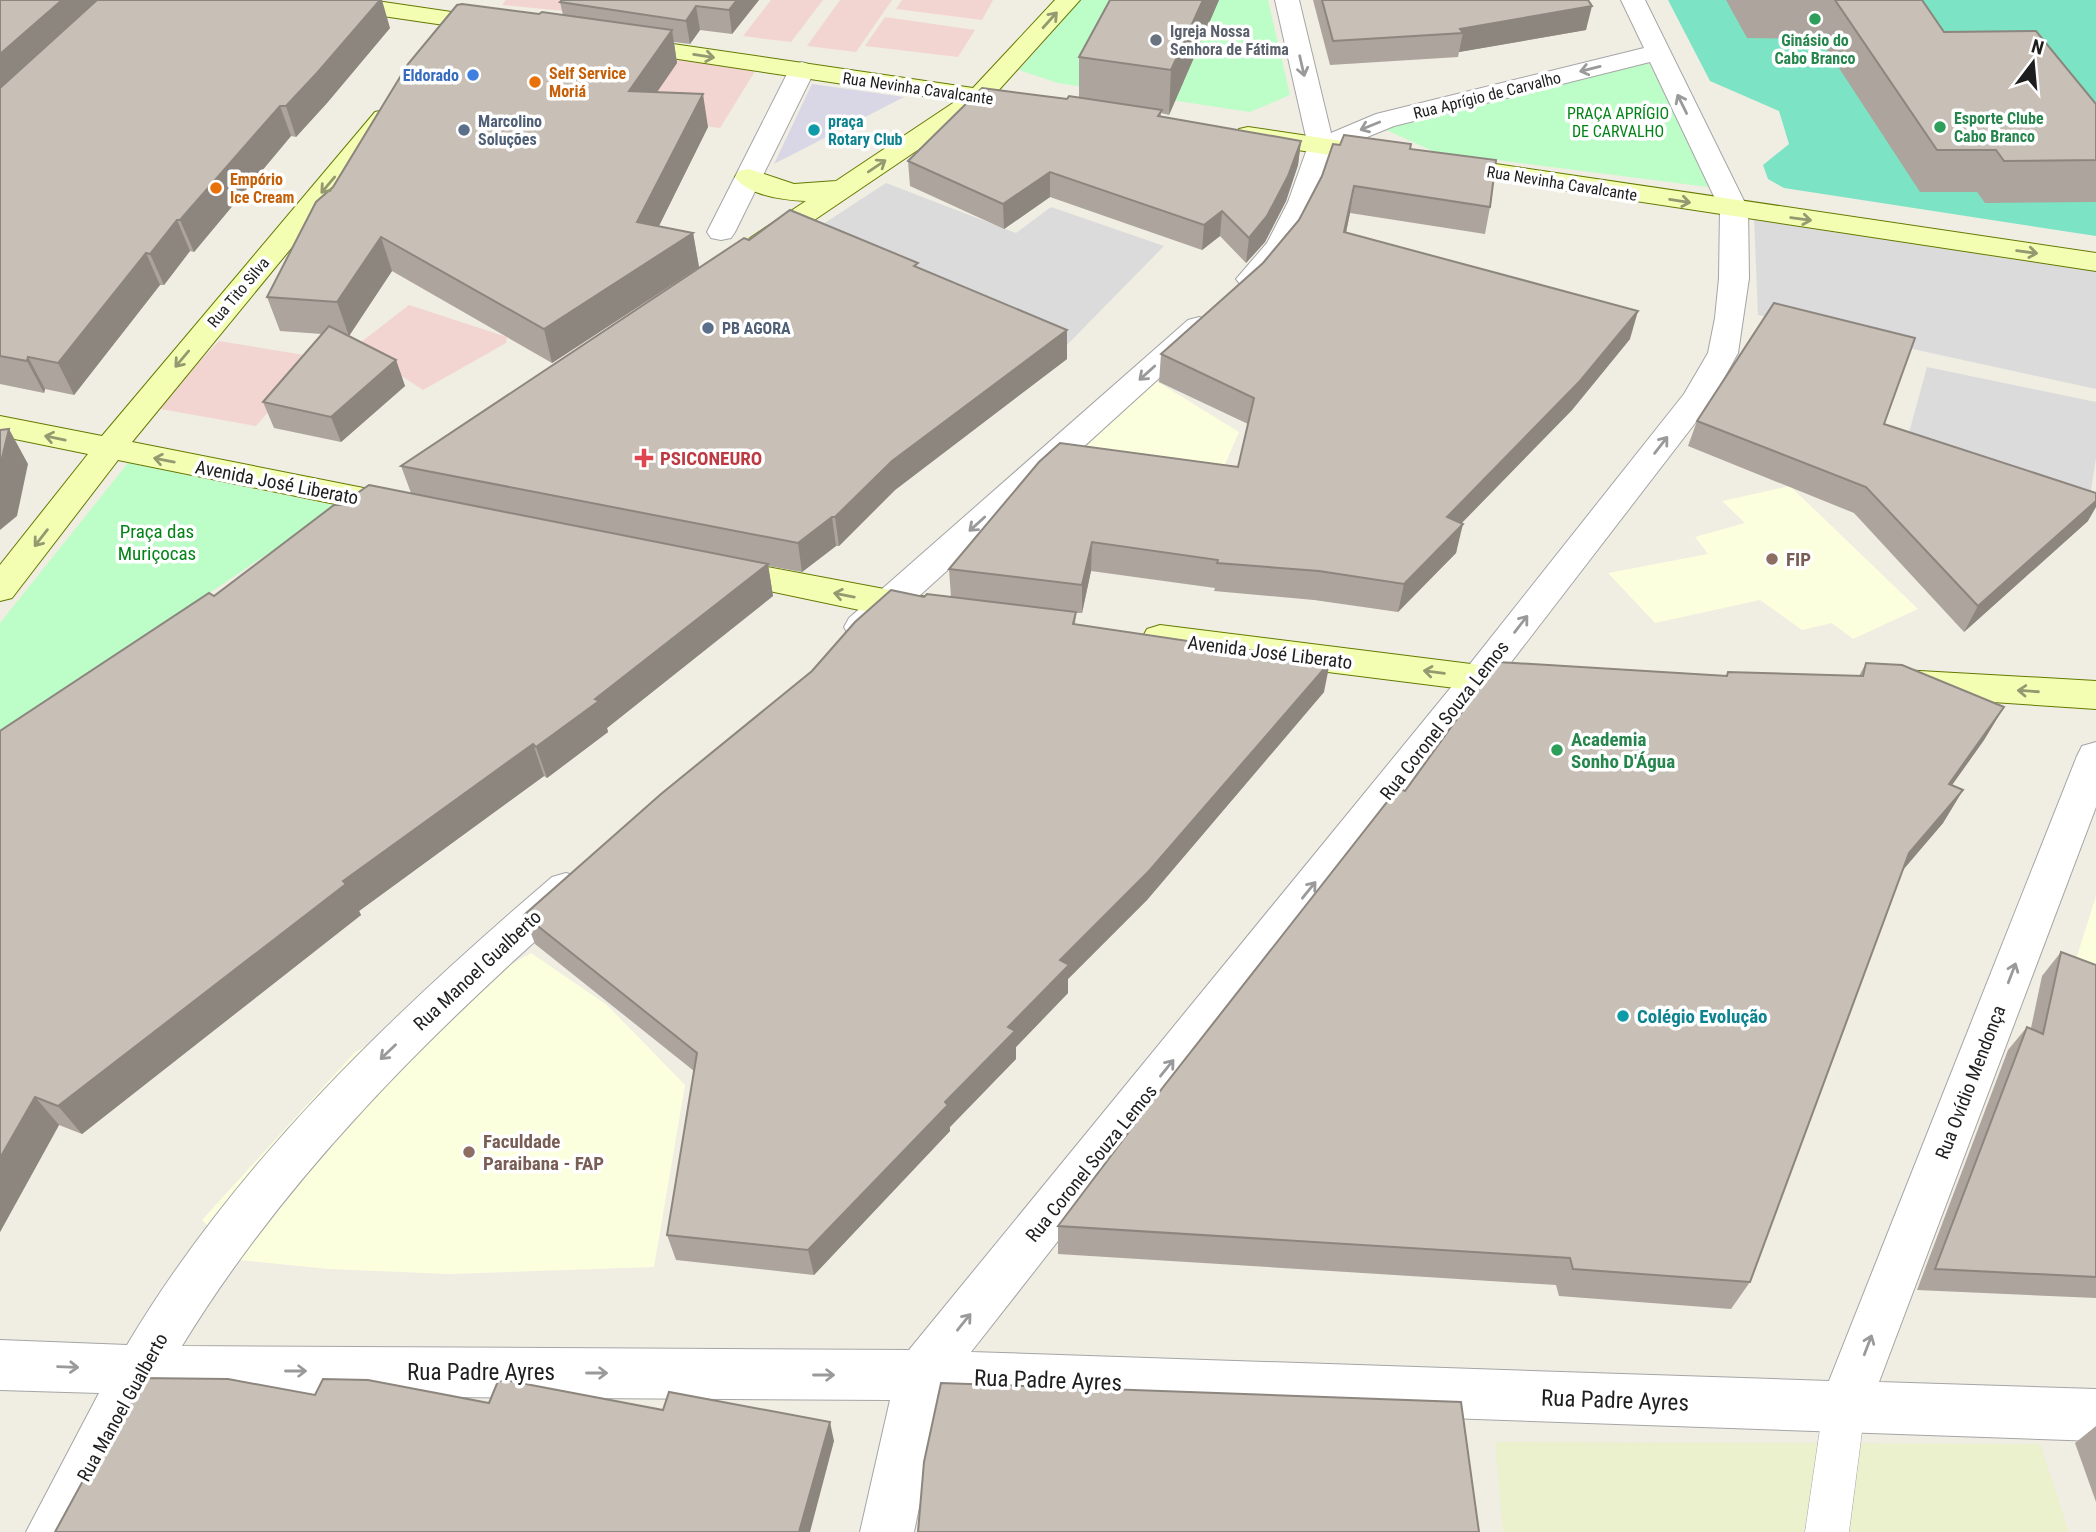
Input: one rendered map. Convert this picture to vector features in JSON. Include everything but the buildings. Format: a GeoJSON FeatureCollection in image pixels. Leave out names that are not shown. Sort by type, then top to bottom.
{"type":"FeatureCollection","features":[{"type":"Feature","properties":{"kind":"street"},"geometry":{"type":"LineString","coordinates":[[321,0],[518,29]]}},
{"type":"Feature","properties":{"kind":"street"},"geometry":{"type":"LineString","coordinates":[[738,259],[979,97],[1068,0]]}},
{"type":"Feature","properties":{"kind":"street"},"geometry":{"type":"LineString","coordinates":[[836,649],[1248,283],[1280,246],[1302,202],[1321,146],[1287,0]]}},
{"type":"Feature","properties":{"kind":"street","name":"Rua Coronel Souza Lemos"},"geometry":{"type":"LineString","coordinates":[[921,1375],[1479,678],[1698,398],[1723,353],[1734,278],[1734,209],[1656,53],[1633,0]]}},
{"type":"Feature","properties":{"kind":"street","name":"Rua Nevinha Cavalcante"},"geometry":{"type":"LineString","coordinates":[[605,42],[1048,107]]}},
{"type":"Feature","properties":{"kind":"street","name":"Rua Aprígio de Carvalho"},"geometry":{"type":"LineString","coordinates":[[1321,146],[1385,120],[1656,53]]}},
{"type":"Feature","properties":{"kind":"street"},"geometry":{"type":"LineString","coordinates":[[721,232],[802,71]]}},
{"type":"Feature","properties":{"kind":"street","name":"Rua Tito Silva"},"geometry":{"type":"LineString","coordinates":[[0,589],[144,405],[402,96]]}},
{"type":"Feature","properties":{"kind":"street","name":"Rua Nevinha Cavalcante"},"geometry":{"type":"LineString","coordinates":[[1226,132],[2096,262]]}},
{"type":"Feature","properties":{"kind":"street"},"geometry":{"type":"LineString","coordinates":[[749,177],[783,192],[796,194],[848,186]]}},
{"type":"Feature","properties":{"kind":"street","name":"Avenida José Liberato"},"geometry":{"type":"LineString","coordinates":[[0,426],[439,514]]}},
{"type":"Feature","properties":{"kind":"street"},"geometry":{"type":"LineString","coordinates":[[337,524],[405,478]]}},
{"type":"Feature","properties":{"kind":"street"},"geometry":{"type":"LineString","coordinates":[[684,563],[888,604],[957,612]]}},
{"type":"Feature","properties":{"kind":"street","name":"Avenida José Liberato"},"geometry":{"type":"LineString","coordinates":[[1121,633],[1479,678],[1574,678]]}},
{"type":"Feature","properties":{"kind":"street"},"geometry":{"type":"LineString","coordinates":[[1873,682],[2096,695]]}},
{"type":"Feature","properties":{"kind":"street","name":"Rua Ovídio Mendonça"},"geometry":{"type":"LineString","coordinates":[[1844,1408],[2096,756]]}},
{"type":"Feature","properties":{"kind":"street","name":"Rua Manoel Gualberto"},"geometry":{"type":"LineString","coordinates":[[53,1532],[139,1370],[192,1288],[303,1144],[379,1061],[475,969],[589,869]]}},
{"type":"Feature","properties":{"kind":"street","name":"Rua Padre Ayres"},"geometry":{"type":"LineString","coordinates":[[0,1365],[139,1370],[921,1375],[2096,1415]]}},
{"type":"Feature","properties":{"kind":"street"},"geometry":{"type":"LineString","coordinates":[[887,1532],[921,1375]]}},
{"type":"Feature","properties":{"kind":"lane"},"geometry":{"type":"LineString","coordinates":[[1827,1532],[1844,1408]]}},
{"type":"Feature","properties":{"kind":"shaded area"},"geometry":{"type":"Polygon","coordinates":[[[506,0],[574,0],[563,11],[502,5],[506,0]]]}},
{"type":"Feature","properties":{"kind":"shaded area"},"geometry":{"type":"Polygon","coordinates":[[[771,0],[823,0],[791,42],[743,36],[771,0]]]}},
{"type":"Feature","properties":{"kind":"shaded area"},"geometry":{"type":"Polygon","coordinates":[[[840,0],[892,0],[856,52],[807,46],[840,0]]]}},
{"type":"Feature","properties":{"kind":"shaded area"},"geometry":{"type":"Polygon","coordinates":[[[902,0],[993,0],[982,20],[896,9],[902,0]]]}},
{"type":"Feature","properties":{"kind":"shaded area"},"geometry":{"type":"Polygon","coordinates":[[[885,17],[975,30],[958,57],[865,46],[885,17]]]}},
{"type":"Feature","properties":{"kind":"shaded area"},"geometry":{"type":"Polygon","coordinates":[[[676,56],[757,68],[720,128],[636,117],[676,56]]]}},
{"type":"Feature","properties":{"kind":"shaded area","name":"praça Rotary Club"},"geometry":{"type":"Polygon","coordinates":[[[812,84],[904,97],[774,164],[812,84]]]}},
{"type":"Feature","properties":{"kind":"shaded area"},"geometry":{"type":"Polygon","coordinates":[[[886,183],[1016,233],[1051,207],[1164,246],[1065,347],[814,230],[886,183]]]}},
{"type":"Feature","properties":{"kind":"shaded area"},"geometry":{"type":"Polygon","coordinates":[[[1754,217],[2096,271],[2096,389],[1758,315],[1754,217]]]}},
{"type":"Feature","properties":{"kind":"shaded area"},"geometry":{"type":"Polygon","coordinates":[[[409,305],[507,337],[506,343],[423,390],[356,346],[409,305]]]}},
{"type":"Feature","properties":{"kind":"shaded area"},"geometry":{"type":"Polygon","coordinates":[[[219,341],[316,357],[256,426],[155,408],[219,341]]]}},
{"type":"Feature","properties":{"kind":"shaded area"},"geometry":{"type":"Polygon","coordinates":[[[1927,367],[2096,402],[2096,458],[2088,509],[1904,451],[1927,367]]]}},
{"type":"Feature","properties":{"kind":"shaded area"},"geometry":{"type":"Polygon","coordinates":[[[1153,379],[1239,432],[1214,490],[1072,461],[1153,379]]]}},
{"type":"Feature","properties":{"kind":"shaded area","name":"FIP"},"geometry":{"type":"Polygon","coordinates":[[[1790,486],[1918,609],[1853,639],[1832,623],[1802,630],[1760,600],[1655,623],[1608,573],[1708,554],[1695,537],[1745,523],[1722,501],[1790,486]]]}},
{"type":"Feature","properties":{"kind":"shaded area"},"geometry":{"type":"Polygon","coordinates":[[[2096,896],[2096,981],[2072,972],[2096,896]]]}},
{"type":"Feature","properties":{"kind":"shaded area","name":"Faculdade Paraibana - FAP"},"geometry":{"type":"Polygon","coordinates":[[[531,953],[607,1005],[685,1085],[654,1267],[449,1274],[329,1269],[240,1260],[202,1220],[355,1052],[531,953]]]}},
{"type":"Feature","properties":{"kind":"shaded area"},"geometry":{"type":"Polygon","coordinates":[[[1495,1442],[2040,1444],[2069,1532],[1503,1532],[1495,1442]]]}},
{"type":"Feature","properties":{"kind":"green space"},"geometry":{"type":"Polygon","coordinates":[[[1081,0],[1268,0],[1290,95],[1250,112],[1058,83],[1019,70],[1081,0]]]}},
{"type":"Feature","properties":{"kind":"green space","name":"Esporte Clube Cabo Branco"},"geometry":{"type":"Polygon","coordinates":[[[1668,0],[2096,0],[2096,236],[1784,188],[1768,179],[1763,165],[1789,144],[1779,111],[1710,81],[1668,0]]]}},
{"type":"Feature","properties":{"kind":"green space","name":"PRAÇA APRÍGIO DE CARVALHO"},"geometry":{"type":"Polygon","coordinates":[[[1647,60],[1716,188],[1435,152],[1382,128],[1647,60]]]}},
{"type":"Feature","properties":{"kind":"green space","name":"Praça das Muriçocas"},"geometry":{"type":"Polygon","coordinates":[[[128,463],[338,506],[0,735],[0,623],[128,463]]]}},
{"type":"Feature","properties":{"kind":"place","name":"Ginásio do Cabo Branco"},"geometry":{"type":"Point","coordinates":[1815,19]}},
{"type":"Feature","properties":{"kind":"place","name":"Igreja Nossa Senhora de Fátima"},"geometry":{"type":"Point","coordinates":[1156,40]}},
{"type":"Feature","properties":{"kind":"place","name":"Eldorado"},"geometry":{"type":"Point","coordinates":[473,75]}},
{"type":"Feature","properties":{"kind":"place","name":"Self Service Moriá"},"geometry":{"type":"Point","coordinates":[535,82]}},
{"type":"Feature","properties":{"kind":"place","name":"Esporte Clube Cabo Branco"},"geometry":{"type":"Point","coordinates":[1940,127]}},
{"type":"Feature","properties":{"kind":"place","name":"Marcolino Soluções"},"geometry":{"type":"Point","coordinates":[464,130]}},
{"type":"Feature","properties":{"kind":"place","name":"praça Rotary Club"},"geometry":{"type":"Point","coordinates":[814,130]}},
{"type":"Feature","properties":{"kind":"place","name":"Empório Ice Cream"},"geometry":{"type":"Point","coordinates":[216,188]}},
{"type":"Feature","properties":{"kind":"place","name":"PB AGORA"},"geometry":{"type":"Point","coordinates":[708,328]}},
{"type":"Feature","properties":{"kind":"place","name":"PSICONEURO"},"geometry":{"type":"Point","coordinates":[644,458]}},
{"type":"Feature","properties":{"kind":"place","name":"FIP"},"geometry":{"type":"Point","coordinates":[1772,559]}},
{"type":"Feature","properties":{"kind":"place","name":"Academia Sonho D'Água"},"geometry":{"type":"Point","coordinates":[1557,750]}},
{"type":"Feature","properties":{"kind":"place","name":"Colégio Evolução"},"geometry":{"type":"Point","coordinates":[1623,1016]}},
{"type":"Feature","properties":{"kind":"place","name":"Faculdade Paraibana - FAP"},"geometry":{"type":"Point","coordinates":[469,1152]}}]}
